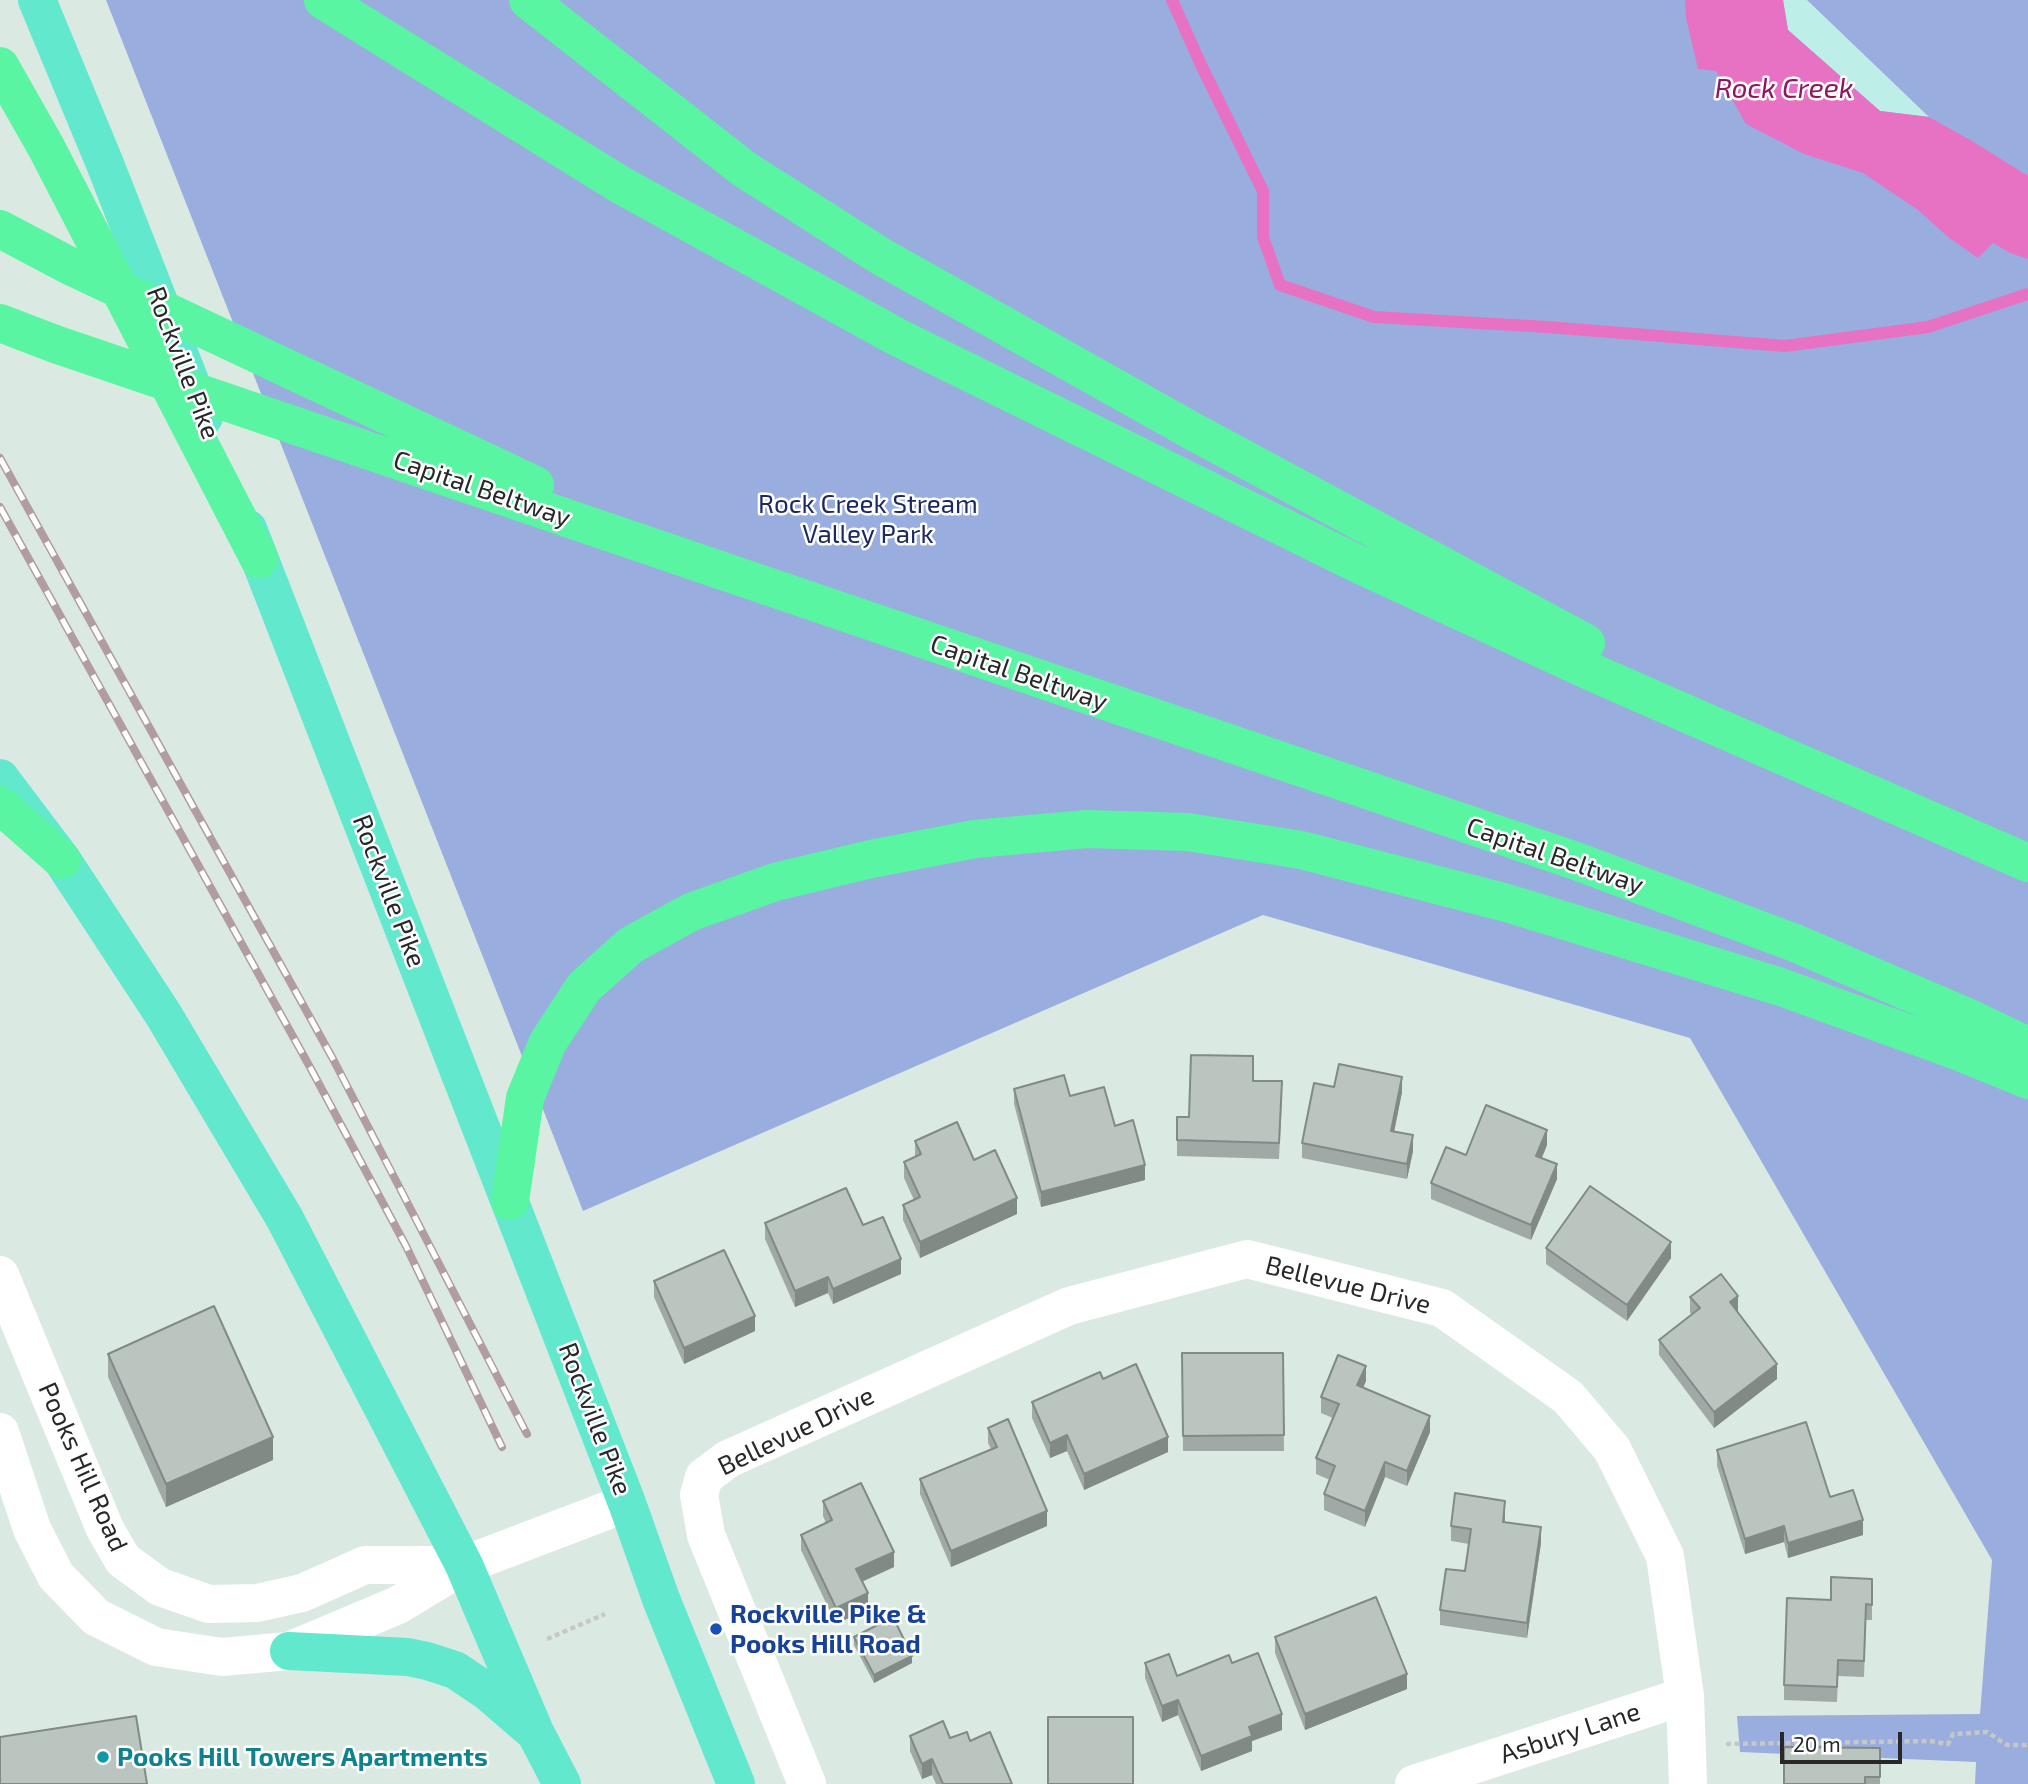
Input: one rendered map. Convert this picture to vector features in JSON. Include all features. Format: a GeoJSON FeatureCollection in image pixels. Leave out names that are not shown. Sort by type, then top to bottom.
{"type":"FeatureCollection","features":[{"type":"Feature","properties":{"kind":"highway"},"geometry":{"type":"LineString","coordinates":[[323,0],[620,184],[897,337],[1356,563],[1596,674],[2028,863]]}},
{"type":"Feature","properties":{"kind":"highway"},"geometry":{"type":"LineString","coordinates":[[528,0],[744,169],[882,257],[1194,432],[1850,785]]}},
{"type":"Feature","properties":{"kind":"highway"},"geometry":{"type":"LineString","coordinates":[[0,66],[46,147],[260,559]]}},
{"type":"Feature","properties":{"kind":"highway"},"geometry":{"type":"LineString","coordinates":[[0,229],[80,271],[704,564]]}},
{"type":"Feature","properties":{"kind":"highway","name":"Capital Beltway"},"geometry":{"type":"LineString","coordinates":[[0,323],[68,349],[1576,861],[1795,943],[2028,1046]]}},
{"type":"Feature","properties":{"kind":"highway"},"geometry":{"type":"LineString","coordinates":[[0,805],[62,860]]}},
{"type":"Feature","properties":{"kind":"highway"},"geometry":{"type":"LineString","coordinates":[[510,1201],[525,1098],[548,1042],[584,987],[631,945],[691,912],[775,882],[871,859],[975,839],[1087,829],[1188,832],[1301,849],[1507,903],[1781,987],[2028,1080]]}},
{"type":"Feature","properties":{"kind":"main road","name":"Rockville Pike"},"geometry":{"type":"LineString","coordinates":[[37,0],[105,164],[260,559],[627,1503],[661,1599],[736,1784]]}},
{"type":"Feature","properties":{"kind":"main road"},"geometry":{"type":"LineString","coordinates":[[0,778],[62,860],[163,1014],[285,1219],[464,1565],[536,1732],[562,1784]]}},
{"type":"Feature","properties":{"kind":"main road"},"geometry":{"type":"LineString","coordinates":[[289,1651],[408,1657],[455,1670],[488,1692],[536,1732]]}},
{"type":"Feature","properties":{"kind":"street","name":"Bellevue Drive"},"geometry":{"type":"LineString","coordinates":[[807,1784],[706,1535],[699,1495],[704,1477],[728,1459],[1069,1306],[1247,1259],[1442,1308],[1568,1397],[1612,1449],[1665,1556],[1685,1696],[1688,1784]]}},
{"type":"Feature","properties":{"kind":"street","name":"Pooks Hill Road"},"geometry":{"type":"LineString","coordinates":[[0,1275],[105,1529],[123,1560],[160,1587],[209,1604],[257,1604],[302,1592],[365,1565],[464,1565]]}},
{"type":"Feature","properties":{"kind":"street","name":"Pooks Hill Road"},"geometry":{"type":"LineString","coordinates":[[0,1432],[32,1529],[56,1576],[96,1617],[156,1647],[222,1657],[289,1651],[398,1605],[464,1565],[627,1503]]}},
{"type":"Feature","properties":{"kind":"street","name":"Asbury Lane"},"geometry":{"type":"LineString","coordinates":[[1415,1784],[1685,1696]]}},
{"type":"Feature","properties":{"kind":"path"},"geometry":{"type":"LineString","coordinates":[[547,1639],[605,1614]]}},
{"type":"Feature","properties":{"kind":"path"},"geometry":{"type":"LineString","coordinates":[[1687,1745],[1930,1741],[1948,1744],[1953,1734],[1987,1732],[2007,1745],[2028,1745]]}},
{"type":"Feature","properties":{"kind":"green space","name":"Rock Creek Stream Valley Park"},"geometry":{"type":"Polygon","coordinates":[[[106,0],[2028,0],[2028,1784],[1975,1784],[1976,1762],[1740,1752],[1737,1716],[1980,1714],[1992,1560],[1690,1038],[1263,915],[583,1211],[106,0]]]}},
{"type":"Feature","properties":{"kind":"sand"},"geometry":{"type":"Polygon","coordinates":[[[1783,0],[1807,0],[1929,117],[1880,111],[1788,30],[1783,0]]]}},
{"type":"Feature","properties":{"kind":"water","name":"Rock Creek"},"geometry":{"type":"Polygon","coordinates":[[[1685,0],[1783,0],[1788,30],[1880,111],[1929,117],[2028,176],[2028,259],[1993,243],[1978,258],[1948,237],[1918,210],[1863,173],[1804,154],[1746,124],[1716,71],[1698,69],[1686,18],[1685,0]]]}},
{"type":"Feature","properties":{"kind":"building"},"geometry":{"type":"Polygon","coordinates":[[[1191,1055],[1253,1056],[1253,1081],[1282,1081],[1279,1143],[1177,1140],[1177,1117],[1189,1117],[1191,1055]]]}},
{"type":"Feature","properties":{"kind":"building"},"geometry":{"type":"Polygon","coordinates":[[[1339,1064],[1402,1077],[1391,1131],[1413,1135],[1407,1164],[1302,1143],[1314,1083],[1334,1087],[1339,1064]]]}},
{"type":"Feature","properties":{"kind":"building"},"geometry":{"type":"Polygon","coordinates":[[[1064,1075],[1070,1096],[1104,1087],[1115,1126],[1133,1120],[1145,1165],[1041,1192],[1014,1089],[1064,1075]]]}},
{"type":"Feature","properties":{"kind":"building"},"geometry":{"type":"Polygon","coordinates":[[[1486,1105],[1547,1130],[1536,1156],[1557,1164],[1531,1225],[1431,1183],[1446,1147],[1466,1155],[1486,1105]]]}},
{"type":"Feature","properties":{"kind":"building"},"geometry":{"type":"Polygon","coordinates":[[[957,1122],[974,1160],[995,1150],[1017,1198],[920,1242],[903,1205],[920,1197],[904,1162],[921,1154],[915,1141],[957,1122]]]}},
{"type":"Feature","properties":{"kind":"building"},"geometry":{"type":"Polygon","coordinates":[[[1590,1186],[1671,1242],[1627,1305],[1546,1248],[1590,1186]]]}},
{"type":"Feature","properties":{"kind":"building"},"geometry":{"type":"Polygon","coordinates":[[[846,1188],[863,1225],[883,1217],[901,1259],[833,1289],[828,1277],[795,1291],[765,1223],[846,1188]]]}},
{"type":"Feature","properties":{"kind":"building"},"geometry":{"type":"Polygon","coordinates":[[[724,1250],[755,1316],[684,1348],[654,1281],[724,1250]]]}},
{"type":"Feature","properties":{"kind":"building"},"geometry":{"type":"Polygon","coordinates":[[[1721,1274],[1738,1296],[1730,1302],[1777,1364],[1714,1412],[1659,1340],[1700,1308],[1690,1297],[1721,1274]]]}},
{"type":"Feature","properties":{"kind":"building"},"geometry":{"type":"Polygon","coordinates":[[[214,1306],[273,1437],[166,1484],[108,1354],[214,1306]]]}},
{"type":"Feature","properties":{"kind":"building"},"geometry":{"type":"Polygon","coordinates":[[[1182,1353],[1283,1353],[1284,1435],[1183,1436],[1182,1353]]]}},
{"type":"Feature","properties":{"kind":"building"},"geometry":{"type":"Polygon","coordinates":[[[1338,1355],[1366,1366],[1357,1385],[1430,1416],[1407,1471],[1385,1462],[1365,1511],[1324,1494],[1335,1466],[1316,1458],[1339,1404],[1321,1397],[1338,1355]]]}},
{"type":"Feature","properties":{"kind":"building"},"geometry":{"type":"Polygon","coordinates":[[[1136,1364],[1168,1437],[1084,1474],[1067,1435],[1050,1443],[1032,1402],[1100,1372],[1103,1379],[1136,1364]]]}},
{"type":"Feature","properties":{"kind":"building"},"geometry":{"type":"Polygon","coordinates":[[[1008,1419],[1047,1511],[951,1551],[920,1479],[997,1447],[988,1428],[1008,1419]]]}},
{"type":"Feature","properties":{"kind":"building"},"geometry":{"type":"Polygon","coordinates":[[[1806,1422],[1830,1497],[1853,1490],[1863,1520],[1788,1543],[1784,1526],[1745,1539],[1717,1450],[1806,1422]]]}},
{"type":"Feature","properties":{"kind":"building"},"geometry":{"type":"Polygon","coordinates":[[[861,1483],[894,1552],[856,1569],[868,1593],[836,1608],[801,1535],[832,1520],[823,1501],[861,1483]]]}},
{"type":"Feature","properties":{"kind":"building"},"geometry":{"type":"Polygon","coordinates":[[[1455,1493],[1505,1501],[1503,1522],[1541,1527],[1527,1623],[1440,1610],[1446,1569],[1465,1571],[1471,1529],[1451,1526],[1455,1493]]]}},
{"type":"Feature","properties":{"kind":"building"},"geometry":{"type":"Polygon","coordinates":[[[1831,1577],[1872,1579],[1872,1605],[1866,1604],[1864,1661],[1838,1660],[1837,1687],[1784,1685],[1787,1598],[1831,1600],[1831,1577]]]}},
{"type":"Feature","properties":{"kind":"building"},"geometry":{"type":"Polygon","coordinates":[[[1376,1597],[1407,1674],[1305,1714],[1275,1637],[1376,1597]]]}},
{"type":"Feature","properties":{"kind":"building"},"geometry":{"type":"Polygon","coordinates":[[[893,1617],[912,1656],[874,1675],[854,1637],[893,1617]]]}},
{"type":"Feature","properties":{"kind":"building"},"geometry":{"type":"Polygon","coordinates":[[[1258,1653],[1282,1714],[1249,1727],[1252,1736],[1201,1756],[1178,1700],[1162,1706],[1145,1663],[1169,1654],[1177,1676],[1229,1655],[1232,1663],[1258,1653]]]}},
{"type":"Feature","properties":{"kind":"building"},"geometry":{"type":"Polygon","coordinates":[[[136,1716],[147,1784],[0,1784],[0,1737],[136,1716]]]}},
{"type":"Feature","properties":{"kind":"building"},"geometry":{"type":"Polygon","coordinates":[[[1048,1717],[1133,1717],[1133,1784],[1048,1784],[1048,1717]]]}},
{"type":"Feature","properties":{"kind":"building"},"geometry":{"type":"Polygon","coordinates":[[[943,1721],[950,1738],[967,1732],[970,1741],[990,1732],[1012,1784],[943,1784],[932,1759],[922,1764],[910,1736],[943,1721]]]}},
{"type":"Feature","properties":{"kind":"building"},"geometry":{"type":"Polygon","coordinates":[[[1784,1747],[1880,1748],[1880,1777],[1865,1777],[1865,1784],[1784,1784],[1784,1747]]]}},
{"type":"Feature","properties":{"kind":"waterway"},"geometry":{"type":"LineString","coordinates":[[1172,0],[1263,191],[1263,237],[1280,285],[1374,317],[1547,327],[1785,346],[1928,327],[2028,294]]}},
{"type":"Feature","properties":{"kind":"railway"},"geometry":{"type":"LineString","coordinates":[[0,458],[333,1059],[527,1434]]}},
{"type":"Feature","properties":{"kind":"railway"},"geometry":{"type":"LineString","coordinates":[[0,507],[406,1246],[502,1447]]}},
{"type":"Feature","properties":{"kind":"place","name":"Rockville Pike & Pooks Hill Road"},"geometry":{"type":"Point","coordinates":[716,1629]}},
{"type":"Feature","properties":{"kind":"place","name":"Pooks Hill Towers Apartments"},"geometry":{"type":"Point","coordinates":[103,1757]}}]}
